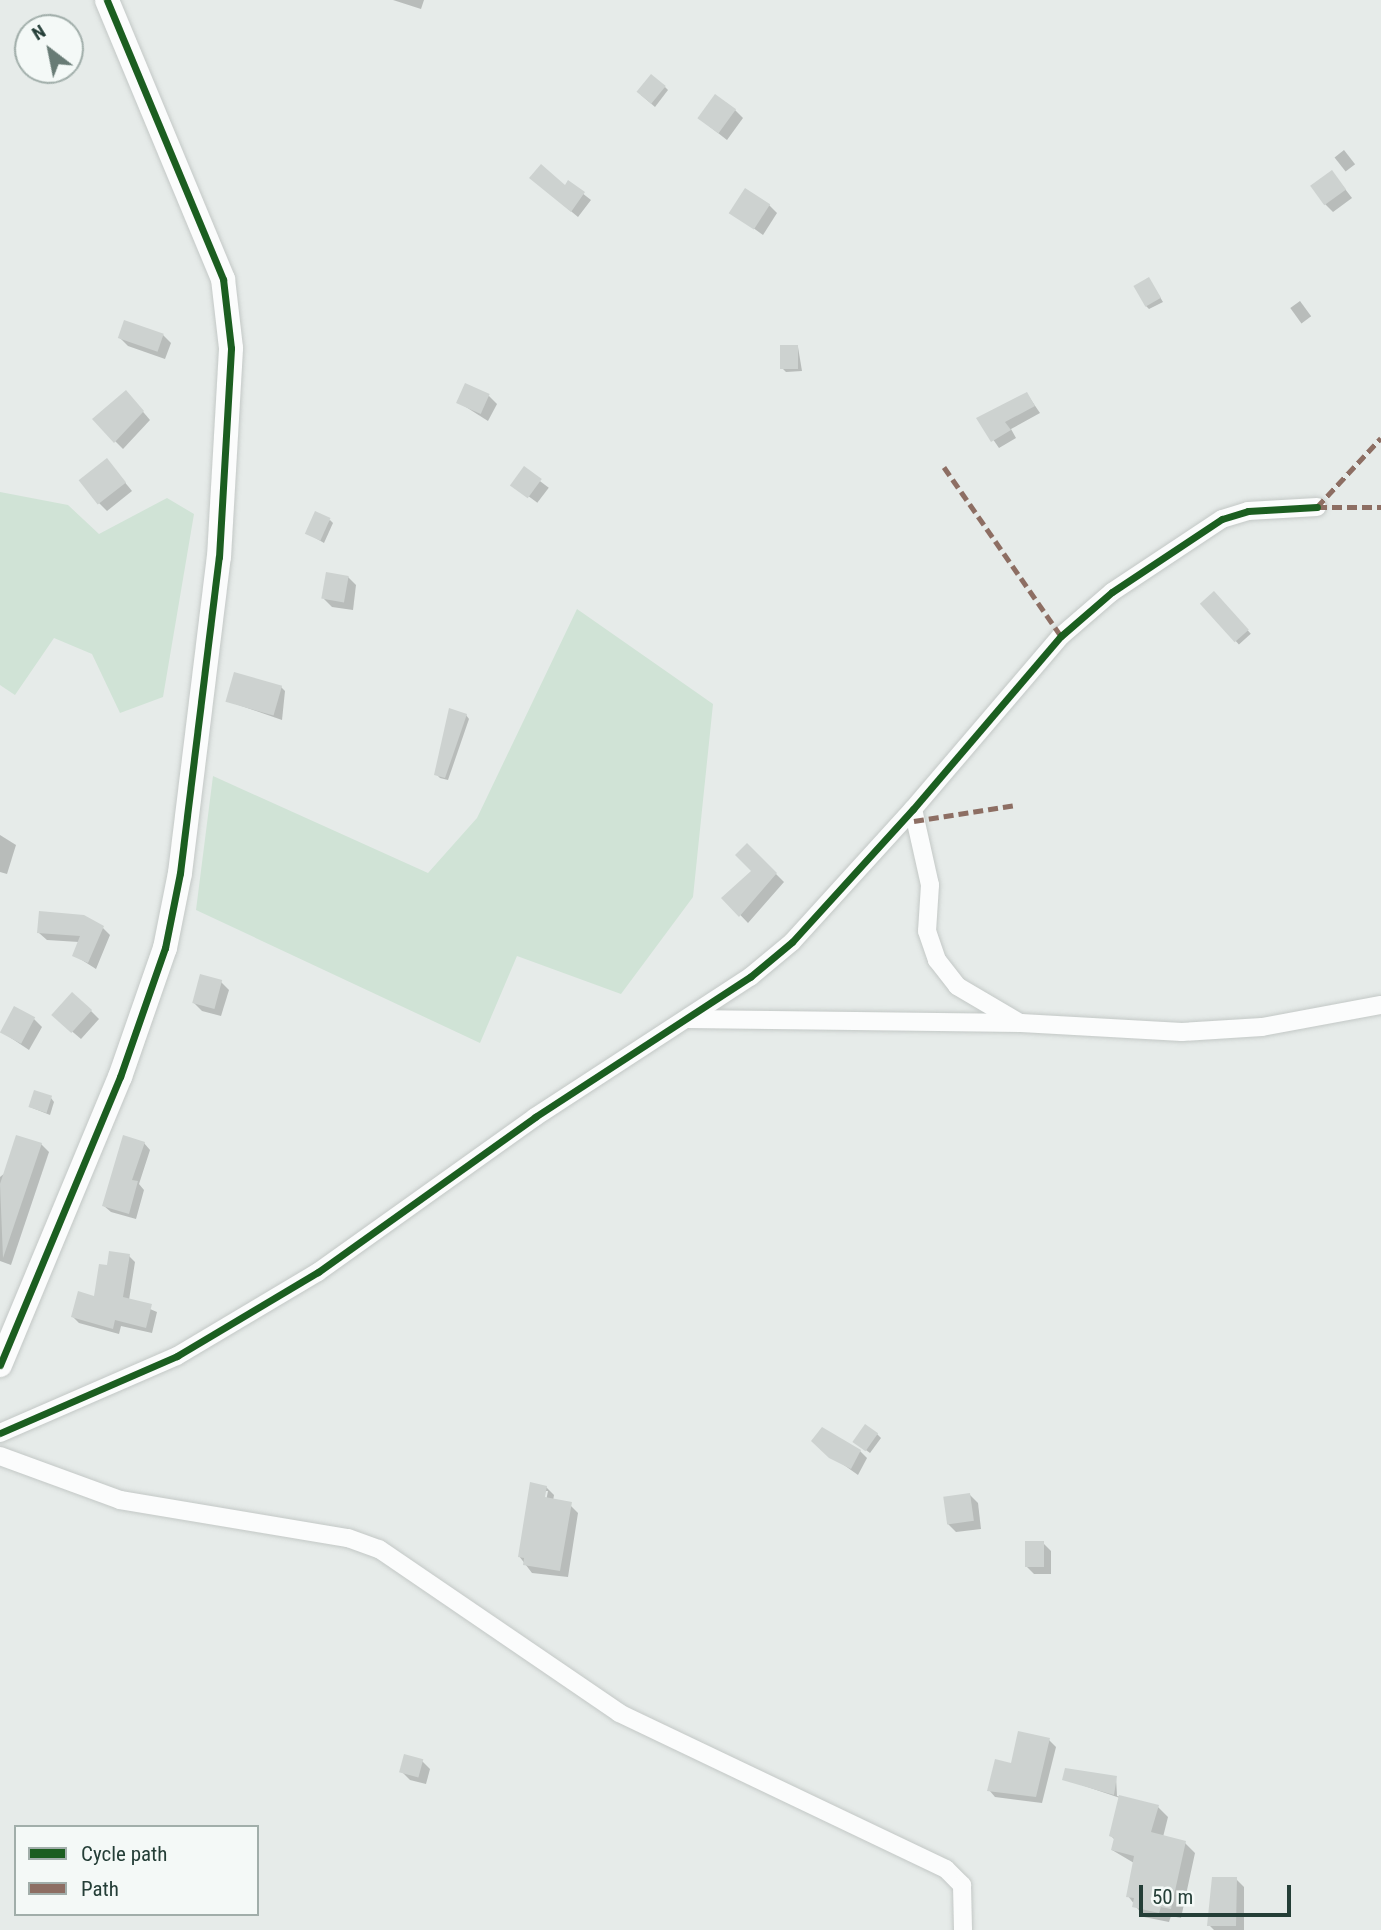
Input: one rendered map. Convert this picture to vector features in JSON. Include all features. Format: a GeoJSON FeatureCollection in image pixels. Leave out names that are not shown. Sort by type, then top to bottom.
{"type":"FeatureCollection","features":[{"type":"Feature","properties":{"kind":"street"},"geometry":{"type":"LineString","coordinates":[[1,1359],[120,1077],[165,948],[180,873],[219,556],[231,348],[223,279],[107,0]]}},
{"type":"Feature","properties":{"kind":"street"},"geometry":{"type":"LineString","coordinates":[[0,1433],[197,1345],[318,1272],[535,1117],[688,1019],[774,959],[913,809],[1061,636],[1150,564],[1222,519],[1248,511],[1317,507]]}},
{"type":"Feature","properties":{"kind":"street"},"geometry":{"type":"LineString","coordinates":[[913,809],[930,885],[927,931],[937,960],[957,986],[1021,1023]]}},
{"type":"Feature","properties":{"kind":"street"},"geometry":{"type":"LineString","coordinates":[[688,1019],[1021,1023],[1182,1032],[1262,1027],[1381,1005]]}},
{"type":"Feature","properties":{"kind":"street"},"geometry":{"type":"LineString","coordinates":[[0,1456],[120,1500],[348,1538],[379,1549],[619,1713],[946,1869],[961,1885],[963,1930]]}},
{"type":"Feature","properties":{"kind":"green space"},"geometry":{"type":"Polygon","coordinates":[[[0,492],[68,505],[99,534],[167,498],[194,514],[163,697],[120,713],[92,654],[54,638],[15,695],[0,685],[0,492]]]}},
{"type":"Feature","properties":{"kind":"green space"},"geometry":{"type":"Polygon","coordinates":[[[577,609],[713,704],[693,897],[621,994],[517,956],[480,1043],[196,910],[213,776],[428,873],[477,818],[577,609]]]}},
{"type":"Feature","properties":{"kind":"building"},"geometry":{"type":"Polygon","coordinates":[[[651,74],[666,86],[651,104],[637,92],[651,74]]]}},
{"type":"Feature","properties":{"kind":"building"},"geometry":{"type":"Polygon","coordinates":[[[715,94],[736,109],[718,134],[697,118],[715,94]]]}},
{"type":"Feature","properties":{"kind":"building"},"geometry":{"type":"Polygon","coordinates":[[[541,164],[565,185],[568,180],[585,192],[571,212],[529,178],[541,164]]]}},
{"type":"Feature","properties":{"kind":"building"},"geometry":{"type":"Polygon","coordinates":[[[1332,170],[1346,189],[1324,205],[1310,186],[1332,170]]]}},
{"type":"Feature","properties":{"kind":"building"},"geometry":{"type":"Polygon","coordinates":[[[745,188],[770,204],[754,229],[729,213],[745,188]]]}},
{"type":"Feature","properties":{"kind":"building"},"geometry":{"type":"Polygon","coordinates":[[[1149,277],[1161,298],[1145,307],[1133,286],[1149,277]]]}},
{"type":"Feature","properties":{"kind":"building"},"geometry":{"type":"Polygon","coordinates":[[[124,320],[164,334],[158,352],[118,338],[124,320]]]}},
{"type":"Feature","properties":{"kind":"building"},"geometry":{"type":"Polygon","coordinates":[[[780,345],[798,345],[798,369],[780,369],[780,345]]]}},
{"type":"Feature","properties":{"kind":"building"},"geometry":{"type":"Polygon","coordinates":[[[465,383],[490,394],[481,414],[456,403],[465,383]]]}},
{"type":"Feature","properties":{"kind":"building"},"geometry":{"type":"Polygon","coordinates":[[[126,390],[144,411],[114,443],[92,419],[126,390]]]}},
{"type":"Feature","properties":{"kind":"building"},"geometry":{"type":"Polygon","coordinates":[[[1027,392],[1035,406],[1005,422],[1011,430],[991,442],[976,418],[1027,392]]]}},
{"type":"Feature","properties":{"kind":"building"},"geometry":{"type":"Polygon","coordinates":[[[107,458],[126,482],[98,505],[79,480],[107,458]]]}},
{"type":"Feature","properties":{"kind":"building"},"geometry":{"type":"Polygon","coordinates":[[[524,466],[542,479],[528,498],[510,485],[524,466]]]}},
{"type":"Feature","properties":{"kind":"building"},"geometry":{"type":"Polygon","coordinates":[[[315,511],[331,518],[320,541],[305,534],[315,511]]]}},
{"type":"Feature","properties":{"kind":"building"},"geometry":{"type":"Polygon","coordinates":[[[326,572],[349,576],[344,603],[321,599],[326,572]]]}},
{"type":"Feature","properties":{"kind":"building"},"geometry":{"type":"Polygon","coordinates":[[[1214,591],[1249,630],[1235,642],[1200,604],[1214,591]]]}},
{"type":"Feature","properties":{"kind":"building"},"geometry":{"type":"Polygon","coordinates":[[[234,672],[282,686],[274,716],[225,702],[234,672]]]}},
{"type":"Feature","properties":{"kind":"building"},"geometry":{"type":"Polygon","coordinates":[[[449,708],[467,714],[445,778],[434,775],[449,708]]]}},
{"type":"Feature","properties":{"kind":"building"},"geometry":{"type":"Polygon","coordinates":[[[747,843],[777,873],[739,917],[721,898],[751,871],[735,855],[747,843]]]}},
{"type":"Feature","properties":{"kind":"building"},"geometry":{"type":"Polygon","coordinates":[[[39,911],[84,915],[104,926],[88,963],[72,956],[80,936],[37,933],[39,911]]]}},
{"type":"Feature","properties":{"kind":"building"},"geometry":{"type":"Polygon","coordinates":[[[200,974],[222,980],[214,1009],[192,1003],[200,974]]]}},
{"type":"Feature","properties":{"kind":"building"},"geometry":{"type":"Polygon","coordinates":[[[72,992],[92,1010],[71,1033],[51,1015],[72,992]]]}},
{"type":"Feature","properties":{"kind":"building"},"geometry":{"type":"Polygon","coordinates":[[[14,1006],[35,1017],[21,1044],[0,1033],[14,1006]]]}},
{"type":"Feature","properties":{"kind":"building"},"geometry":{"type":"Polygon","coordinates":[[[34,1090],[52,1096],[47,1113],[28,1107],[34,1090]]]}},
{"type":"Feature","properties":{"kind":"building"},"geometry":{"type":"Polygon","coordinates":[[[16,1135],[42,1143],[3,1258],[0,1184],[16,1135]]]}},
{"type":"Feature","properties":{"kind":"building"},"geometry":{"type":"Polygon","coordinates":[[[123,1135],[145,1142],[132,1180],[138,1181],[129,1214],[102,1206],[123,1135]]]}},
{"type":"Feature","properties":{"kind":"building"},"geometry":{"type":"Polygon","coordinates":[[[109,1251],[130,1254],[123,1297],[152,1304],[146,1328],[115,1320],[113,1329],[71,1317],[78,1291],[94,1296],[99,1264],[107,1265],[109,1251]]]}},
{"type":"Feature","properties":{"kind":"building"},"geometry":{"type":"Polygon","coordinates":[[[865,1424],[878,1433],[865,1451],[852,1442],[865,1424]]]}},
{"type":"Feature","properties":{"kind":"building"},"geometry":{"type":"Polygon","coordinates":[[[822,1427],[861,1450],[851,1469],[829,1458],[811,1441],[822,1427]]]}},
{"type":"Feature","properties":{"kind":"building"},"geometry":{"type":"Polygon","coordinates":[[[530,1482],[547,1486],[545,1497],[572,1502],[560,1571],[523,1565],[524,1558],[518,1557],[530,1482]]]}},
{"type":"Feature","properties":{"kind":"building"},"geometry":{"type":"Polygon","coordinates":[[[970,1493],[974,1521],[947,1524],[943,1497],[970,1493]]]}},
{"type":"Feature","properties":{"kind":"building"},"geometry":{"type":"Polygon","coordinates":[[[1025,1541],[1044,1541],[1044,1567],[1025,1567],[1025,1541]]]}},
{"type":"Feature","properties":{"kind":"building"},"geometry":{"type":"Polygon","coordinates":[[[1018,1731],[1050,1738],[1036,1797],[987,1791],[995,1759],[1011,1763],[1018,1731]]]}},
{"type":"Feature","properties":{"kind":"building"},"geometry":{"type":"Polygon","coordinates":[[[404,1754],[423,1759],[418,1778],[399,1772],[404,1754]]]}},
{"type":"Feature","properties":{"kind":"building"},"geometry":{"type":"Polygon","coordinates":[[[1065,1768],[1117,1776],[1114,1795],[1062,1780],[1065,1768]]]}},
{"type":"Feature","properties":{"kind":"building"},"geometry":{"type":"Polygon","coordinates":[[[1119,1795],[1159,1805],[1151,1832],[1186,1841],[1171,1909],[1161,1907],[1159,1913],[1132,1907],[1134,1898],[1126,1897],[1134,1856],[1111,1850],[1114,1838],[1109,1836],[1119,1795]]]}},
{"type":"Feature","properties":{"kind":"building"},"geometry":{"type":"Polygon","coordinates":[[[1212,1877],[1237,1877],[1236,1926],[1207,1926],[1212,1877]]]}},
{"type":"Feature","properties":{"kind":"marked path"},"geometry":{"type":"LineString","coordinates":[[1317,507],[1381,438]]}},
{"type":"Feature","properties":{"kind":"marked path"},"geometry":{"type":"LineString","coordinates":[[944,467],[1061,636]]}},
{"type":"Feature","properties":{"kind":"marked path"},"geometry":{"type":"LineString","coordinates":[[1317,507],[1381,507]]}},
{"type":"Feature","properties":{"kind":"marked path"},"geometry":{"type":"LineString","coordinates":[[914,821],[1016,805]]}},
{"type":"Feature","properties":{"kind":"cycle path"},"geometry":{"type":"LineString","coordinates":[[0,1365],[120,1077],[165,948],[180,873],[219,557],[231,348],[223,279],[107,0]]}},
{"type":"Feature","properties":{"kind":"cycle path"},"geometry":{"type":"LineString","coordinates":[[0,1433],[177,1356],[318,1272],[535,1117],[750,977],[792,942],[913,809],[1061,636],[1112,592],[1222,519],[1248,511],[1317,507]]}}]}
